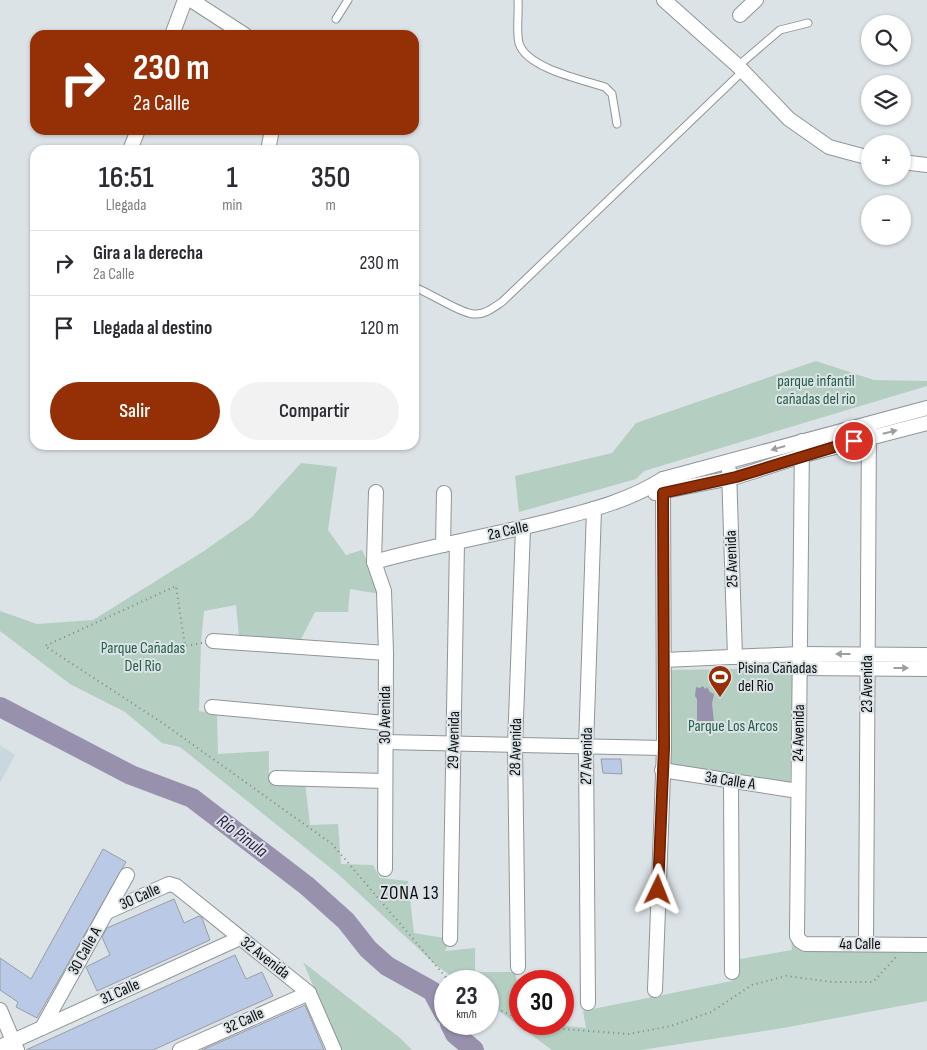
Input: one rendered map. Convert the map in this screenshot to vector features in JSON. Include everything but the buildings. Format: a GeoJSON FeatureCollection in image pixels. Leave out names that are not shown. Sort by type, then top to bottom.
{"type":"FeatureCollection","features":[{"type":"Feature","properties":{"kind":"street"},"geometry":{"type":"LineString","coordinates":[[174,30],[185,0]]}},
{"type":"Feature","properties":{"kind":"street"},"geometry":{"type":"LineString","coordinates":[[191,0],[237,30]]}},
{"type":"Feature","properties":{"kind":"street"},"geometry":{"type":"LineString","coordinates":[[664,0],[740,68],[789,119],[829,147],[861,156]]}},
{"type":"Feature","properties":{"kind":"street"},"geometry":{"type":"LineString","coordinates":[[740,15],[752,1]]}},
{"type":"Feature","properties":{"kind":"street"},"geometry":{"type":"LineString","coordinates":[[911,163],[927,165]]}},
{"type":"Feature","properties":{"kind":"street","name":"2a Calle"},"geometry":{"type":"LineString","coordinates":[[663,486],[729,479],[801,456],[927,408]]}},
{"type":"Feature","properties":{"kind":"street","name":"2a Calle"},"geometry":{"type":"LineString","coordinates":[[374,562],[523,528],[594,509],[728,462],[802,441],[927,423]]}},
{"type":"Feature","properties":{"kind":"street","name":"23 Avenida"},"geometry":{"type":"LineString","coordinates":[[866,944],[870,431]]}},
{"type":"Feature","properties":{"kind":"street","name":"24 Avenida"},"geometry":{"type":"LineString","coordinates":[[797,936],[802,441]]}},
{"type":"Feature","properties":{"kind":"street","name":"25 Avenida"},"geometry":{"type":"LineString","coordinates":[[728,462],[735,657]]}},
{"type":"Feature","properties":{"kind":"street"},"geometry":{"type":"LineString","coordinates":[[655,990],[664,748],[663,486]]}},
{"type":"Feature","properties":{"kind":"street"},"geometry":{"type":"LineString","coordinates":[[374,562],[376,492]]}},
{"type":"Feature","properties":{"kind":"street"},"geometry":{"type":"LineString","coordinates":[[443,545],[444,493]]}},
{"type":"Feature","properties":{"kind":"street","name":"27 Avenida"},"geometry":{"type":"LineString","coordinates":[[588,1003],[586,747],[594,509]]}},
{"type":"Feature","properties":{"kind":"street","name":"28 Avenida"},"geometry":{"type":"LineString","coordinates":[[518,967],[515,746],[523,528]]}},
{"type":"Feature","properties":{"kind":"street","name":"29 Avenida"},"geometry":{"type":"LineString","coordinates":[[450,939],[457,542]]}},
{"type":"Feature","properties":{"kind":"street","name":"30 Avenida"},"geometry":{"type":"LineString","coordinates":[[374,562],[384,591],[386,653],[384,869]]}},
{"type":"Feature","properties":{"kind":"street"},"geometry":{"type":"LineString","coordinates":[[213,641],[386,653]]}},
{"type":"Feature","properties":{"kind":"street"},"geometry":{"type":"LineString","coordinates":[[664,660],[735,657],[800,661],[868,661],[927,655]]}},
{"type":"Feature","properties":{"kind":"street"},"geometry":{"type":"LineString","coordinates":[[868,661],[927,668]]}},
{"type":"Feature","properties":{"kind":"street"},"geometry":{"type":"LineString","coordinates":[[212,706],[385,723]]}},
{"type":"Feature","properties":{"kind":"street"},"geometry":{"type":"LineString","coordinates":[[385,742],[454,745],[664,748]]}},
{"type":"Feature","properties":{"kind":"street","name":"3a Calle A"},"geometry":{"type":"LineString","coordinates":[[662,770],[798,791]]}},
{"type":"Feature","properties":{"kind":"street"},"geometry":{"type":"LineString","coordinates":[[276,778],[385,781]]}},
{"type":"Feature","properties":{"kind":"street"},"geometry":{"type":"LineString","coordinates":[[731,782],[732,972]]}},
{"type":"Feature","properties":{"kind":"street","name":"30 Calle A"},"geometry":{"type":"LineString","coordinates":[[42,1028],[127,875]]}},
{"type":"Feature","properties":{"kind":"street","name":"30 Calle"},"geometry":{"type":"LineString","coordinates":[[107,912],[173,884]]}},
{"type":"Feature","properties":{"kind":"street","name":"32 Avenida"},"geometry":{"type":"LineString","coordinates":[[173,884],[309,993],[334,1050]]}},
{"type":"Feature","properties":{"kind":"street","name":"4a Calle"},"geometry":{"type":"LineString","coordinates":[[797,936],[805,944],[927,945]]}},
{"type":"Feature","properties":{"kind":"street","name":"31 Calle"},"geometry":{"type":"LineString","coordinates":[[10,1046],[42,1028],[240,938]]}},
{"type":"Feature","properties":{"kind":"street","name":"32 Calle"},"geometry":{"type":"LineString","coordinates":[[180,1050],[309,993]]}},
{"type":"Feature","properties":{"kind":"street"},"geometry":{"type":"LineString","coordinates":[[0,1010],[10,1046]]}},
{"type":"Feature","properties":{"kind":"lane"},"geometry":{"type":"LineString","coordinates":[[336,19],[348,0]]}},
{"type":"Feature","properties":{"kind":"lane"},"geometry":{"type":"LineString","coordinates":[[518,0],[519,44],[525,53],[542,66],[605,87],[612,94],[617,124]]}},
{"type":"Feature","properties":{"kind":"lane"},"geometry":{"type":"LineString","coordinates":[[419,289],[465,312],[474,314],[486,312],[502,302],[780,30],[808,24]]}},
{"type":"Feature","properties":{"kind":"path"},"geometry":{"type":"LineString","coordinates":[[213,641],[184,646],[176,586],[45,646],[172,729],[332,844],[440,970]]}},
{"type":"Feature","properties":{"kind":"path"},"geometry":{"type":"LineString","coordinates":[[574,1030],[629,1034],[671,1026],[711,1012],[752,985],[786,976],[833,982],[873,982],[907,944]]}},
{"type":"Feature","properties":{"kind":"shaded area"},"geometry":{"type":"Polygon","coordinates":[[[703,686],[705,689],[707,687],[714,694],[712,704],[714,722],[705,728],[702,722],[697,721],[697,699],[695,696],[696,687],[700,688],[703,686]]]}},
{"type":"Feature","properties":{"kind":"shaded area"},"geometry":{"type":"Polygon","coordinates":[[[0,745],[15,755],[0,783],[0,745]]]}},
{"type":"Feature","properties":{"kind":"green space","name":"parque infantil cañadas del rio"},"geometry":{"type":"Polygon","coordinates":[[[816,361],[874,380],[927,381],[927,386],[644,471],[636,479],[519,512],[515,476],[612,453],[636,423],[816,361]]]}},
{"type":"Feature","properties":{"kind":"green space","name":"Parque Cañadas Del Rio"},"geometry":{"type":"Polygon","coordinates":[[[301,463],[337,467],[328,530],[346,555],[362,550],[375,577],[380,594],[350,589],[348,612],[315,612],[297,647],[239,637],[236,605],[204,611],[199,711],[217,714],[218,754],[269,751],[269,782],[305,782],[310,825],[338,824],[341,864],[373,865],[380,878],[408,881],[414,933],[450,939],[445,951],[475,948],[475,970],[443,970],[338,874],[180,747],[162,743],[125,712],[70,684],[0,631],[0,611],[37,624],[93,620],[204,551],[251,518],[301,463]]]}},
{"type":"Feature","properties":{"kind":"green space","name":"Parque Los Arcos"},"geometry":{"type":"Polygon","coordinates":[[[793,668],[790,787],[663,770],[670,670],[793,668]]]}},
{"type":"Feature","properties":{"kind":"green space","name":"Parque Cañadas Del Rio"},"geometry":{"type":"Polygon","coordinates":[[[791,938],[927,943],[927,1001],[783,1028],[641,1050],[552,1050],[532,1035],[574,1035],[574,1027],[586,1028],[583,1011],[732,981],[740,959],[792,950],[791,938]]]}},
{"type":"Feature","properties":{"kind":"green space"},"geometry":{"type":"Polygon","coordinates":[[[303,962],[400,1038],[412,1050],[341,1050],[303,962]]]}},
{"type":"Feature","properties":{"kind":"green space","name":"Parque Cañadas Del Rio"},"geometry":{"type":"Polygon","coordinates":[[[499,972],[509,972],[509,1018],[499,1011],[499,972]]]}},
{"type":"Feature","properties":{"kind":"waterway","name":"Río Pinula"},"geometry":{"type":"LineString","coordinates":[[0,707],[131,775],[192,798],[307,886],[346,921],[368,949],[387,966],[432,991],[434,995]]}},
{"type":"Feature","properties":{"kind":"waterway","name":"Río Pinula"},"geometry":{"type":"LineString","coordinates":[[456,1035],[474,1050]]}},
{"type":"Feature","properties":{"kind":"place","name":"Pisina Cañadas del Rio"},"geometry":{"type":"Point","coordinates":[720,698]}},
{"type":"Feature","properties":{"kind":"district","name":"ZONA 13"},"geometry":{"type":"Point","coordinates":[410,893]}},
{"type":"Feature","properties":{"kind":"route"},"geometry":{"type":"LineString","coordinates":[[658,890],[664,748],[663,493],[736,477],[854,441]]}}]}
